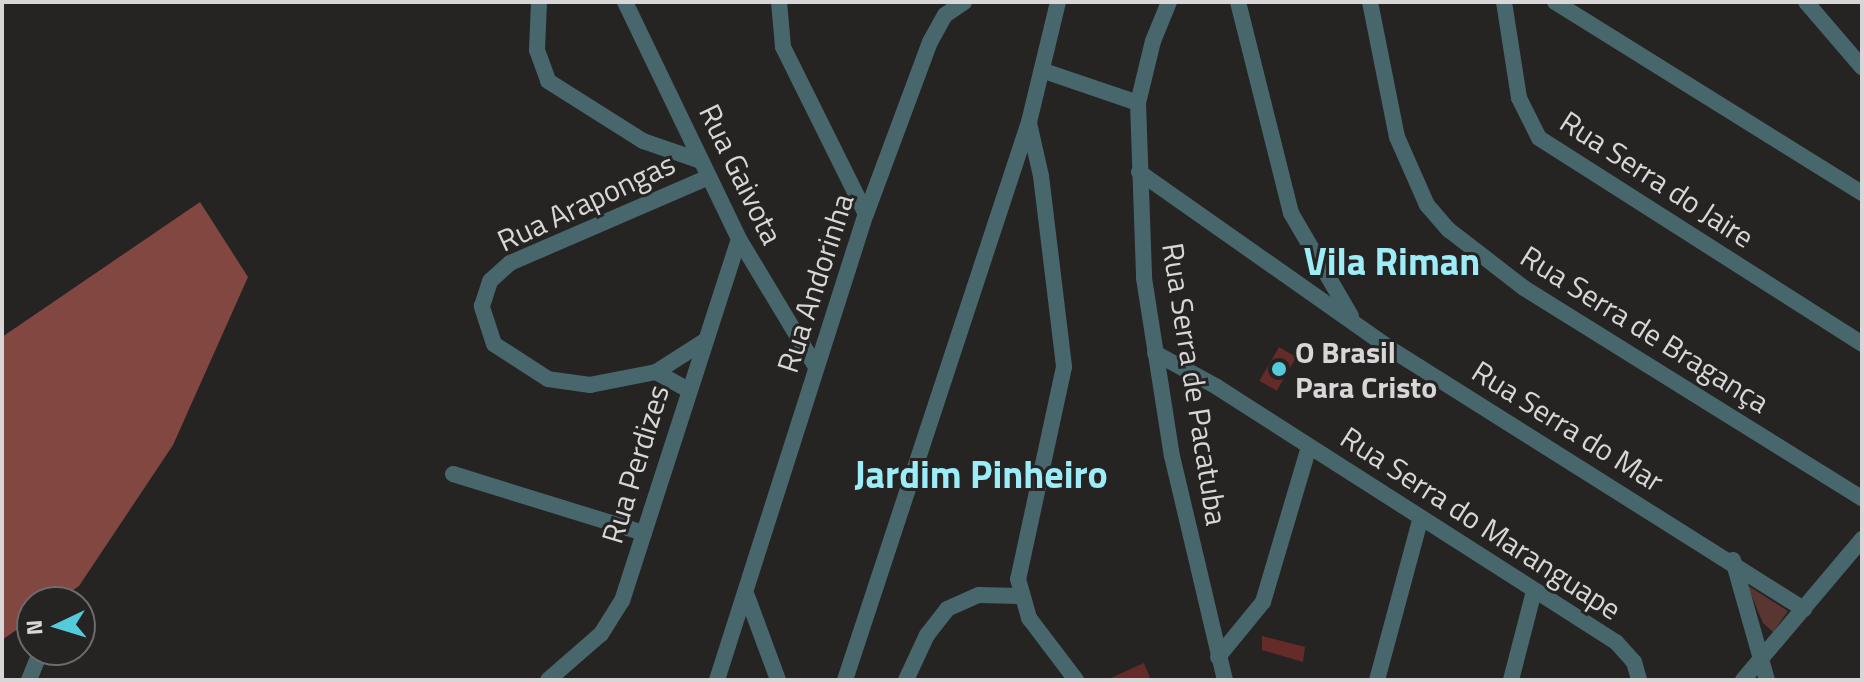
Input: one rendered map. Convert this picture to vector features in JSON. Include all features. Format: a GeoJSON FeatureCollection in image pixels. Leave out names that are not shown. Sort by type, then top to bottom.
{"type":"FeatureCollection","features":[{"type":"Feature","properties":{"kind":"street"},"geometry":{"type":"LineString","coordinates":[[539,2],[537,50],[548,81],[643,141],[701,161]]}},
{"type":"Feature","properties":{"kind":"street","name":"Rua Gaivota"},"geometry":{"type":"LineString","coordinates":[[625,2],[739,239],[816,367]]}},
{"type":"Feature","properties":{"kind":"street"},"geometry":{"type":"LineString","coordinates":[[779,2],[783,47],[866,214]]}},
{"type":"Feature","properties":{"kind":"street","name":"Rua Andorinha"},"geometry":{"type":"LineString","coordinates":[[717,680],[747,596],[866,214],[930,42],[945,15],[964,2]]}},
{"type":"Feature","properties":{"kind":"street"},"geometry":{"type":"LineString","coordinates":[[845,680],[1029,122],[1044,71],[1058,2]]}},
{"type":"Feature","properties":{"kind":"street","name":"Rua Serra de Pacatuba"},"geometry":{"type":"LineString","coordinates":[[1169,2],[1153,41],[1138,103],[1144,278],[1172,456],[1225,680]]}},
{"type":"Feature","properties":{"kind":"street"},"geometry":{"type":"LineString","coordinates":[[1238,2],[1291,213],[1356,324]]}},
{"type":"Feature","properties":{"kind":"street","name":"Rua Serra de Bragança"},"geometry":{"type":"LineString","coordinates":[[1370,2],[1397,137],[1422,195],[1449,230],[1524,288],[1862,498]]}},
{"type":"Feature","properties":{"kind":"street","name":"Rua Serra do Jaire"},"geometry":{"type":"LineString","coordinates":[[1504,2],[1519,98],[1539,138],[1862,344]]}},
{"type":"Feature","properties":{"kind":"street"},"geometry":{"type":"LineString","coordinates":[[1555,2],[1862,193]]}},
{"type":"Feature","properties":{"kind":"street"},"geometry":{"type":"LineString","coordinates":[[1806,2],[1862,67]]}},
{"type":"Feature","properties":{"kind":"street"},"geometry":{"type":"LineString","coordinates":[[1044,71],[1138,103]]}},
{"type":"Feature","properties":{"kind":"street"},"geometry":{"type":"LineString","coordinates":[[1029,122],[1041,176],[1064,367],[1060,402],[1019,560],[1020,596],[1076,680]]}},
{"type":"Feature","properties":{"kind":"street","name":"Rua Serra do Mar"},"geometry":{"type":"LineString","coordinates":[[1139,172],[1356,324],[1733,560],[1804,609]]}},
{"type":"Feature","properties":{"kind":"street","name":"Rua Arapongas"},"geometry":{"type":"LineString","coordinates":[[703,342],[656,372],[590,385],[548,379],[494,344],[482,306],[490,281],[510,263],[709,177]]}},
{"type":"Feature","properties":{"kind":"street","name":"Rua Perdizes"},"geometry":{"type":"LineString","coordinates":[[548,680],[611,621],[644,533],[687,389],[739,239]]}},
{"type":"Feature","properties":{"kind":"street","name":"Rua Serra do Maranguape"},"geometry":{"type":"LineString","coordinates":[[1155,353],[1616,642],[1634,662],[1639,680]]}},
{"type":"Feature","properties":{"kind":"street"},"geometry":{"type":"LineString","coordinates":[[656,372],[687,389]]}},
{"type":"Feature","properties":{"kind":"street"},"geometry":{"type":"LineString","coordinates":[[1218,657],[1263,602],[1309,447]]}},
{"type":"Feature","properties":{"kind":"street"},"geometry":{"type":"LineString","coordinates":[[453,474],[644,533]]}},
{"type":"Feature","properties":{"kind":"street"},"geometry":{"type":"LineString","coordinates":[[1377,680],[1420,521]]}},
{"type":"Feature","properties":{"kind":"street"},"geometry":{"type":"LineString","coordinates":[[1743,680],[1862,539]]}},
{"type":"Feature","properties":{"kind":"street"},"geometry":{"type":"LineString","coordinates":[[1733,560],[1767,680]]}},
{"type":"Feature","properties":{"kind":"street"},"geometry":{"type":"LineString","coordinates":[[1511,680],[1534,591]]}},
{"type":"Feature","properties":{"kind":"street"},"geometry":{"type":"LineString","coordinates":[[906,680],[927,635],[947,609],[979,595],[1020,596]]}},
{"type":"Feature","properties":{"kind":"street"},"geometry":{"type":"LineString","coordinates":[[747,596],[778,680]]}},
{"type":"Feature","properties":{"kind":"shaded area"},"geometry":{"type":"Polygon","coordinates":[[[200,202],[248,277],[173,445],[79,586],[16,586],[16,630],[2,640],[2,337],[200,202]]]}},
{"type":"Feature","properties":{"kind":"shaded area"},"geometry":{"type":"Polygon","coordinates":[[[1747,585],[1788,611],[1773,632],[1763,623],[1747,585]]]}},
{"type":"Feature","properties":{"kind":"building","name":"O Brasil Para Cristo"},"geometry":{"type":"Polygon","coordinates":[[[1279,347],[1296,357],[1277,391],[1260,381],[1279,347]]]}},
{"type":"Feature","properties":{"kind":"building"},"geometry":{"type":"Polygon","coordinates":[[[1262,636],[1305,647],[1303,662],[1262,650],[1262,636]]]}},
{"type":"Feature","properties":{"kind":"building"},"geometry":{"type":"Polygon","coordinates":[[[1144,663],[1151,680],[1106,680],[1144,663]]]}},
{"type":"Feature","properties":{"kind":"place","name":"O Brasil Para Cristo"},"geometry":{"type":"Point","coordinates":[1279,369]}},
{"type":"Feature","properties":{"kind":"district","name":"Vila Riman"},"geometry":{"type":"Point","coordinates":[1392,262]}},
{"type":"Feature","properties":{"kind":"district","name":"Jardim Pinheiro"},"geometry":{"type":"Point","coordinates":[981,475]}}]}
